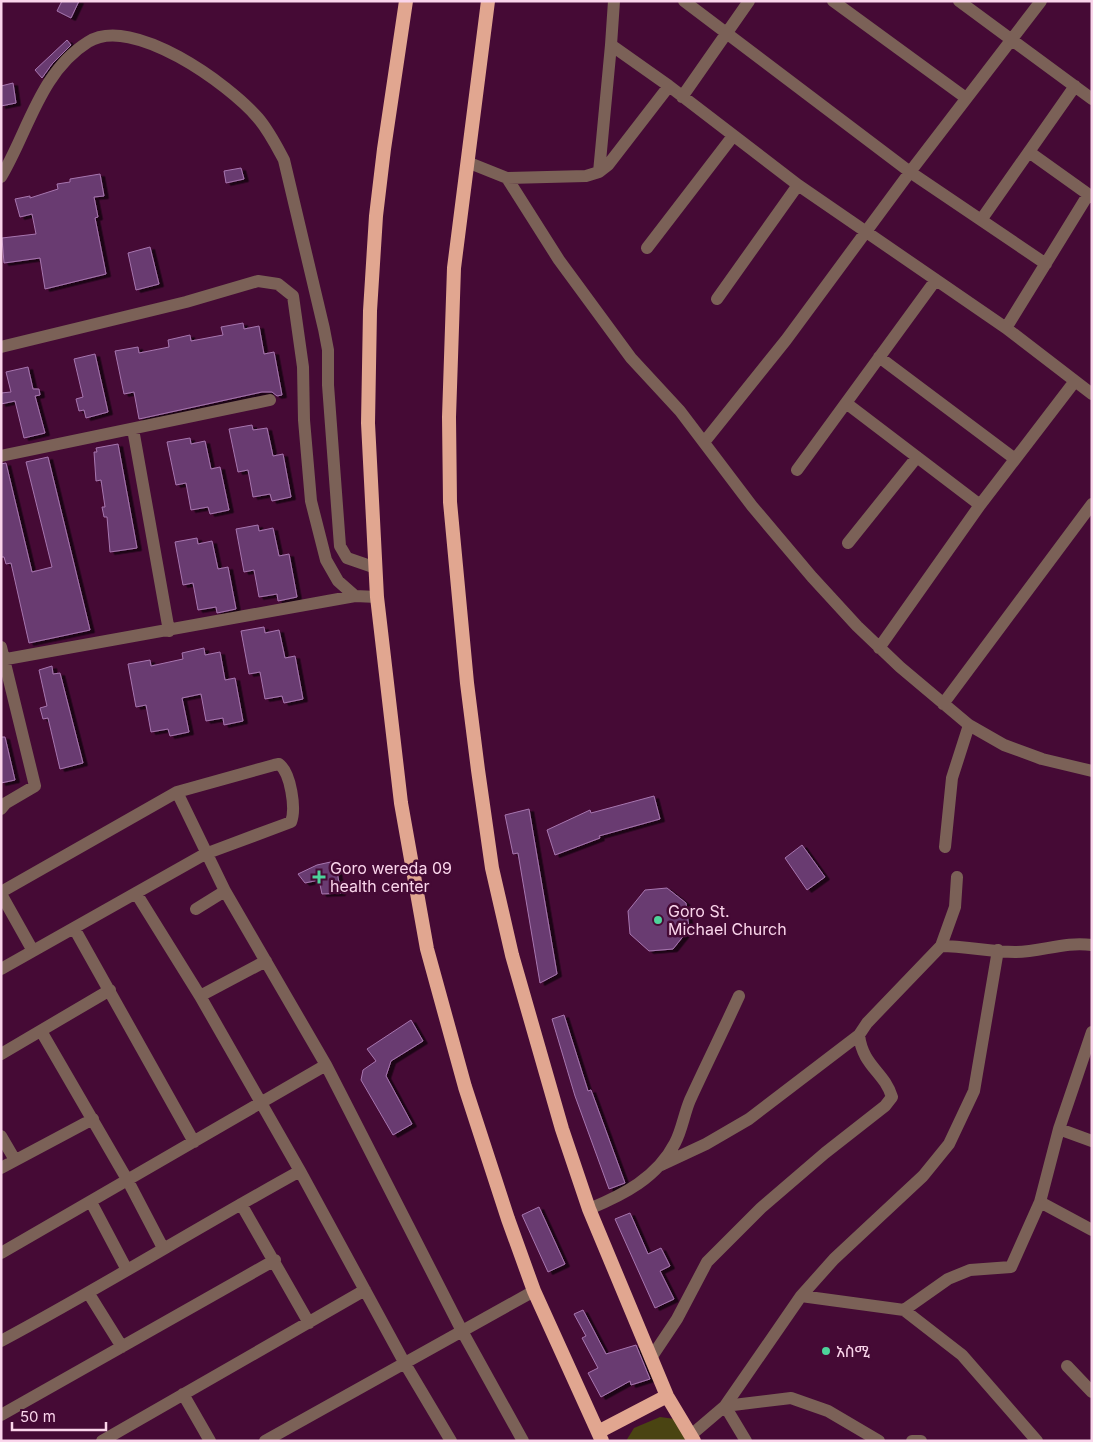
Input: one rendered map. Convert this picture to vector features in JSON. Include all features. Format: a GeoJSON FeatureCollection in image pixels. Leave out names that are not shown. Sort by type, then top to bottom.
{"type":"FeatureCollection","features":[{"type":"Feature","properties":{"kind":"highway"},"geometry":{"type":"LineString","coordinates":[[406,1],[384,149],[375,225],[370,311],[368,424],[377,597],[401,803],[427,949],[465,1087],[508,1218],[534,1291],[600,1436],[667,1396]]}},
{"type":"Feature","properties":{"kind":"highway"},"geometry":{"type":"LineString","coordinates":[[488,1],[454,268],[449,416],[450,502],[467,684],[492,868],[520,982],[562,1129],[589,1209],[667,1396],[693,1438]]}},
{"type":"Feature","properties":{"kind":"street"},"geometry":{"type":"LineString","coordinates":[[599,172],[614,1]]}},
{"type":"Feature","properties":{"kind":"street"},"geometry":{"type":"LineString","coordinates":[[684,1],[910,172],[1046,264]]}},
{"type":"Feature","properties":{"kind":"street"},"geometry":{"type":"LineString","coordinates":[[682,97],[749,1]]}},
{"type":"Feature","properties":{"kind":"street"},"geometry":{"type":"LineString","coordinates":[[833,1],[966,98]]}},
{"type":"Feature","properties":{"kind":"street"},"geometry":{"type":"LineString","coordinates":[[959,1],[1092,99]]}},
{"type":"Feature","properties":{"kind":"street"},"geometry":{"type":"LineString","coordinates":[[705,441],[786,340],[910,172],[1041,1]]}},
{"type":"Feature","properties":{"kind":"street"},"geometry":{"type":"LineString","coordinates":[[1,177],[49,81],[68,58],[88,42],[106,35],[128,36],[171,52],[219,82],[258,117],[272,137],[284,160],[324,329],[328,350],[328,385],[340,546],[347,558],[376,568]]}},
{"type":"Feature","properties":{"kind":"street"},"geometry":{"type":"LineString","coordinates":[[611,45],[669,86],[798,184],[934,281],[1006,328],[1092,394]]}},
{"type":"Feature","properties":{"kind":"street"},"geometry":{"type":"LineString","coordinates":[[467,162],[507,178],[586,176],[599,172],[608,165],[669,86]]}},
{"type":"Feature","properties":{"kind":"street"},"geometry":{"type":"LineString","coordinates":[[981,220],[1075,86]]}},
{"type":"Feature","properties":{"kind":"street"},"geometry":{"type":"LineString","coordinates":[[648,248],[733,136]]}},
{"type":"Feature","properties":{"kind":"street"},"geometry":{"type":"LineString","coordinates":[[1006,328],[1090,196],[1028,152]]}},
{"type":"Feature","properties":{"kind":"street"},"geometry":{"type":"LineString","coordinates":[[507,178],[559,260],[631,358],[705,441],[752,506],[812,577],[880,648],[942,704],[969,725],[1004,745],[1042,759],[1092,771]]}},
{"type":"Feature","properties":{"kind":"street"},"geometry":{"type":"LineString","coordinates":[[717,299],[798,184]]}},
{"type":"Feature","properties":{"kind":"street"},"geometry":{"type":"LineString","coordinates":[[797,470],[934,281]]}},
{"type":"Feature","properties":{"kind":"street"},"geometry":{"type":"LineString","coordinates":[[1,347],[186,302],[258,282],[278,284],[293,296],[300,333],[304,429],[311,501],[326,560],[338,581],[354,596]]}},
{"type":"Feature","properties":{"kind":"street"},"geometry":{"type":"LineString","coordinates":[[879,357],[1015,459]]}},
{"type":"Feature","properties":{"kind":"street"},"geometry":{"type":"LineString","coordinates":[[880,648],[980,505],[1075,381]]}},
{"type":"Feature","properties":{"kind":"street"},"geometry":{"type":"LineString","coordinates":[[1,456],[270,400]]}},
{"type":"Feature","properties":{"kind":"street"},"geometry":{"type":"LineString","coordinates":[[846,403],[980,505]]}},
{"type":"Feature","properties":{"kind":"street"},"geometry":{"type":"LineString","coordinates":[[133,429],[169,632]]}},
{"type":"Feature","properties":{"kind":"street"},"geometry":{"type":"LineString","coordinates":[[848,542],[917,457]]}},
{"type":"Feature","properties":{"kind":"street"},"geometry":{"type":"LineString","coordinates":[[942,704],[1092,504]]}},
{"type":"Feature","properties":{"kind":"street"},"geometry":{"type":"LineString","coordinates":[[3,660],[169,632],[354,596],[377,597]]}},
{"type":"Feature","properties":{"kind":"street"},"geometry":{"type":"LineString","coordinates":[[1,646],[35,786],[6,803],[1,809]]}},
{"type":"Feature","properties":{"kind":"street"},"geometry":{"type":"LineString","coordinates":[[945,847],[952,778],[969,725]]}},
{"type":"Feature","properties":{"kind":"street"},"geometry":{"type":"LineString","coordinates":[[1,969],[33,952],[205,854],[291,822],[294,815],[288,773],[279,764],[177,792],[1,893],[33,952]]}},
{"type":"Feature","properties":{"kind":"street"},"geometry":{"type":"LineString","coordinates":[[177,792],[224,891],[326,1065],[462,1330],[523,1441]]}},
{"type":"Feature","properties":{"kind":"street"},"geometry":{"type":"LineString","coordinates":[[589,1209],[621,1196],[639,1184],[661,1165],[706,1144],[749,1119],[859,1035],[867,1023],[942,946],[955,907],[957,877]]}},
{"type":"Feature","properties":{"kind":"street"},"geometry":{"type":"LineString","coordinates":[[196,909],[224,891]]}},
{"type":"Feature","properties":{"kind":"street"},"geometry":{"type":"LineString","coordinates":[[136,893],[200,996],[261,1102],[446,1439]]}},
{"type":"Feature","properties":{"kind":"street"},"geometry":{"type":"LineString","coordinates":[[74,928],[194,1142]]}},
{"type":"Feature","properties":{"kind":"street"},"geometry":{"type":"LineString","coordinates":[[942,946],[1014,952],[1077,943],[1092,945]]}},
{"type":"Feature","properties":{"kind":"street"},"geometry":{"type":"LineString","coordinates":[[693,1438],[725,1406],[801,1296],[834,1259],[922,1176],[949,1144],[974,1092],[998,950]]}},
{"type":"Feature","properties":{"kind":"street"},"geometry":{"type":"LineString","coordinates":[[200,996],[266,961]]}},
{"type":"Feature","properties":{"kind":"street"},"geometry":{"type":"LineString","coordinates":[[1,1054],[110,990]]}},
{"type":"Feature","properties":{"kind":"street"},"geometry":{"type":"LineString","coordinates":[[661,1165],[675,1143],[688,1103],[739,996]]}},
{"type":"Feature","properties":{"kind":"street"},"geometry":{"type":"LineString","coordinates":[[904,1310],[948,1279],[970,1270],[1011,1267],[1040,1202],[1059,1129],[1091,1030]]}},
{"type":"Feature","properties":{"kind":"street"},"geometry":{"type":"LineString","coordinates":[[41,1031],[128,1181],[163,1248]]}},
{"type":"Feature","properties":{"kind":"street"},"geometry":{"type":"LineString","coordinates":[[651,1358],[677,1319],[708,1262],[761,1208],[825,1152],[885,1106],[892,1097],[889,1086],[872,1068],[861,1048],[859,1035]]}},
{"type":"Feature","properties":{"kind":"street"},"geometry":{"type":"LineString","coordinates":[[1,1252],[128,1181],[326,1065]]}},
{"type":"Feature","properties":{"kind":"street"},"geometry":{"type":"LineString","coordinates":[[1,1168],[93,1119]]}},
{"type":"Feature","properties":{"kind":"street"},"geometry":{"type":"LineString","coordinates":[[1059,1129],[1092,1141]]}},
{"type":"Feature","properties":{"kind":"street"},"geometry":{"type":"LineString","coordinates":[[1,1136],[15,1160]]}},
{"type":"Feature","properties":{"kind":"street"},"geometry":{"type":"LineString","coordinates":[[1,1341],[89,1294],[163,1248],[300,1171]]}},
{"type":"Feature","properties":{"kind":"street"},"geometry":{"type":"LineString","coordinates":[[91,1202],[128,1270]]}},
{"type":"Feature","properties":{"kind":"street"},"geometry":{"type":"LineString","coordinates":[[1040,1202],[1092,1230]]}},
{"type":"Feature","properties":{"kind":"street"},"geometry":{"type":"LineString","coordinates":[[241,1204],[309,1323]]}},
{"type":"Feature","properties":{"kind":"street"},"geometry":{"type":"LineString","coordinates":[[1,1415],[274,1260]]}},
{"type":"Feature","properties":{"kind":"street"},"geometry":{"type":"LineString","coordinates":[[102,1441],[365,1290]]}},
{"type":"Feature","properties":{"kind":"street"},"geometry":{"type":"LineString","coordinates":[[265,1441],[534,1291]]}},
{"type":"Feature","properties":{"kind":"street"},"geometry":{"type":"LineString","coordinates":[[89,1294],[122,1347]]}},
{"type":"Feature","properties":{"kind":"street"},"geometry":{"type":"LineString","coordinates":[[801,1296],[904,1310],[962,1355],[1037,1441]]}},
{"type":"Feature","properties":{"kind":"street"},"geometry":{"type":"LineString","coordinates":[[1067,1366],[1092,1392]]}},
{"type":"Feature","properties":{"kind":"street"},"geometry":{"type":"LineString","coordinates":[[183,1394],[210,1441]]}},
{"type":"Feature","properties":{"kind":"street"},"geometry":{"type":"LineString","coordinates":[[725,1406],[791,1398],[828,1411],[879,1441]]}},
{"type":"Feature","properties":{"kind":"street"},"geometry":{"type":"LineString","coordinates":[[725,1406],[746,1441]]}},
{"type":"Feature","properties":{"kind":"street"},"geometry":{"type":"LineString","coordinates":[[912,1441],[921,1441]]}},
{"type":"Feature","properties":{"kind":"shaded area"},"geometry":{"type":"Polygon","coordinates":[[[660,1417],[675,1419],[689,1441],[626,1441],[634,1428],[660,1417]]]}},
{"type":"Feature","properties":{"kind":"building"},"geometry":{"type":"Polygon","coordinates":[[[62,1],[79,1],[71,18],[57,11],[62,1]]]}},
{"type":"Feature","properties":{"kind":"building"},"geometry":{"type":"Polygon","coordinates":[[[67,40],[71,45],[52,64],[42,78],[35,70],[67,40]]]}},
{"type":"Feature","properties":{"kind":"building"},"geometry":{"type":"Polygon","coordinates":[[[13,83],[16,103],[1,106],[1,86],[13,83]]]}},
{"type":"Feature","properties":{"kind":"building"},"geometry":{"type":"Polygon","coordinates":[[[241,168],[244,179],[226,183],[224,171],[241,168]]]}},
{"type":"Feature","properties":{"kind":"building"},"geometry":{"type":"Polygon","coordinates":[[[100,174],[104,196],[94,197],[98,217],[95,218],[106,274],[45,289],[40,258],[4,263],[2,238],[36,234],[32,214],[20,217],[15,199],[30,196],[30,198],[58,189],[57,184],[70,182],[70,179],[100,174]]]}},
{"type":"Feature","properties":{"kind":"building"},"geometry":{"type":"Polygon","coordinates":[[[150,247],[159,284],[136,290],[128,253],[150,247]]]}},
{"type":"Feature","properties":{"kind":"building"},"geometry":{"type":"Polygon","coordinates":[[[243,323],[244,329],[259,326],[264,354],[274,352],[282,395],[277,396],[272,392],[262,392],[139,419],[134,392],[124,394],[115,351],[138,347],[139,353],[169,347],[168,340],[190,335],[191,341],[223,335],[221,327],[243,323]]]}},
{"type":"Feature","properties":{"kind":"building"},"geometry":{"type":"Polygon","coordinates":[[[95,354],[108,412],[86,418],[84,410],[79,411],[76,399],[83,397],[74,359],[95,354]]]}},
{"type":"Feature","properties":{"kind":"building"},"geometry":{"type":"Polygon","coordinates":[[[28,367],[33,389],[39,389],[40,395],[35,396],[45,433],[24,438],[15,401],[1,404],[1,393],[11,392],[6,372],[28,367]]]}},
{"type":"Feature","properties":{"kind":"building"},"geometry":{"type":"Polygon","coordinates":[[[252,425],[253,430],[267,428],[273,456],[283,454],[291,497],[272,501],[270,494],[253,497],[248,470],[238,472],[229,429],[252,425]]]}},
{"type":"Feature","properties":{"kind":"building"},"geometry":{"type":"Polygon","coordinates":[[[190,438],[191,444],[205,441],[211,469],[220,467],[229,510],[210,514],[208,507],[191,510],[186,483],[176,485],[167,442],[190,438]]]}},
{"type":"Feature","properties":{"kind":"building"},"geometry":{"type":"Polygon","coordinates":[[[118,444],[137,548],[110,552],[107,517],[104,517],[102,507],[105,507],[101,480],[96,481],[94,452],[97,452],[96,448],[118,444]]]}},
{"type":"Feature","properties":{"kind":"building"},"geometry":{"type":"Polygon","coordinates":[[[48,457],[90,630],[29,643],[11,563],[6,564],[4,557],[1,557],[1,464],[6,463],[32,572],[52,567],[26,462],[48,457]]]}},
{"type":"Feature","properties":{"kind":"building"},"geometry":{"type":"Polygon","coordinates":[[[258,525],[259,531],[273,528],[279,556],[289,554],[297,597],[278,601],[277,594],[259,597],[254,570],[244,572],[236,529],[258,525]]]}},
{"type":"Feature","properties":{"kind":"building"},"geometry":{"type":"Polygon","coordinates":[[[197,538],[198,544],[212,541],[218,569],[228,567],[236,609],[217,613],[216,607],[198,610],[193,583],[183,585],[175,542],[197,538]]]}},
{"type":"Feature","properties":{"kind":"building"},"geometry":{"type":"Polygon","coordinates":[[[264,627],[265,633],[279,630],[285,658],[295,656],[303,699],[284,703],[282,696],[265,699],[260,672],[249,674],[241,631],[264,627]]]}},
{"type":"Feature","properties":{"kind":"building"},"geometry":{"type":"Polygon","coordinates":[[[204,648],[205,655],[220,652],[225,680],[235,678],[243,721],[224,725],[223,718],[206,721],[201,694],[182,698],[189,732],[170,736],[168,729],[151,732],[146,705],[136,707],[128,664],[150,660],[151,666],[183,659],[182,653],[204,648]]]}},
{"type":"Feature","properties":{"kind":"building"},"geometry":{"type":"Polygon","coordinates":[[[52,666],[53,674],[60,673],[83,763],[60,769],[48,718],[43,719],[40,708],[47,706],[39,670],[52,666]]]}},
{"type":"Feature","properties":{"kind":"building"},"geometry":{"type":"Polygon","coordinates":[[[1,737],[5,737],[15,780],[1,783],[1,737]]]}},
{"type":"Feature","properties":{"kind":"building"},"geometry":{"type":"Polygon","coordinates":[[[654,796],[660,819],[599,836],[600,838],[555,855],[547,830],[590,810],[591,813],[654,796]]]}},
{"type":"Feature","properties":{"kind":"building"},"geometry":{"type":"Polygon","coordinates":[[[529,809],[557,974],[540,983],[518,853],[513,854],[505,815],[529,809]]]}},
{"type":"Feature","properties":{"kind":"building"},"geometry":{"type":"Polygon","coordinates":[[[802,845],[825,877],[807,890],[785,858],[802,845]]]}},
{"type":"Feature","properties":{"kind":"building","name":"Goro wereda 09 health center"},"geometry":{"type":"Polygon","coordinates":[[[335,861],[341,893],[322,894],[319,880],[305,883],[298,874],[317,865],[335,861]]]}},
{"type":"Feature","properties":{"kind":"building","name":"Goro St. Michael Church"},"geometry":{"type":"Polygon","coordinates":[[[667,888],[686,903],[689,929],[673,949],[649,951],[630,934],[628,911],[645,890],[667,888]]]}},
{"type":"Feature","properties":{"kind":"building"},"geometry":{"type":"Polygon","coordinates":[[[564,1015],[588,1091],[591,1090],[625,1183],[609,1189],[575,1096],[552,1019],[564,1015]]]}},
{"type":"Feature","properties":{"kind":"building"},"geometry":{"type":"Polygon","coordinates":[[[411,1020],[423,1041],[391,1061],[386,1076],[412,1124],[393,1135],[361,1080],[363,1070],[376,1061],[367,1049],[411,1020]]]}},
{"type":"Feature","properties":{"kind":"building"},"geometry":{"type":"Polygon","coordinates":[[[539,1207],[565,1264],[548,1272],[522,1215],[539,1207]]]}},
{"type":"Feature","properties":{"kind":"building"},"geometry":{"type":"Polygon","coordinates":[[[630,1213],[648,1254],[661,1248],[670,1266],[660,1271],[674,1299],[655,1308],[615,1219],[630,1213]]]}},
{"type":"Feature","properties":{"kind":"building"},"geometry":{"type":"Polygon","coordinates":[[[583,1310],[606,1354],[636,1345],[650,1379],[631,1385],[630,1381],[601,1397],[588,1373],[598,1368],[582,1338],[586,1336],[574,1314],[583,1310]]]}},
{"type":"Feature","properties":{"kind":"place","name":"Goro wereda 09 health center"},"geometry":{"type":"Point","coordinates":[319,877]}},
{"type":"Feature","properties":{"kind":"place","name":"Goro St. Michael Church"},"geometry":{"type":"Point","coordinates":[658,920]}},
{"type":"Feature","properties":{"kind":"place","name":"አስሚ"},"geometry":{"type":"Point","coordinates":[826,1351]}}]}
